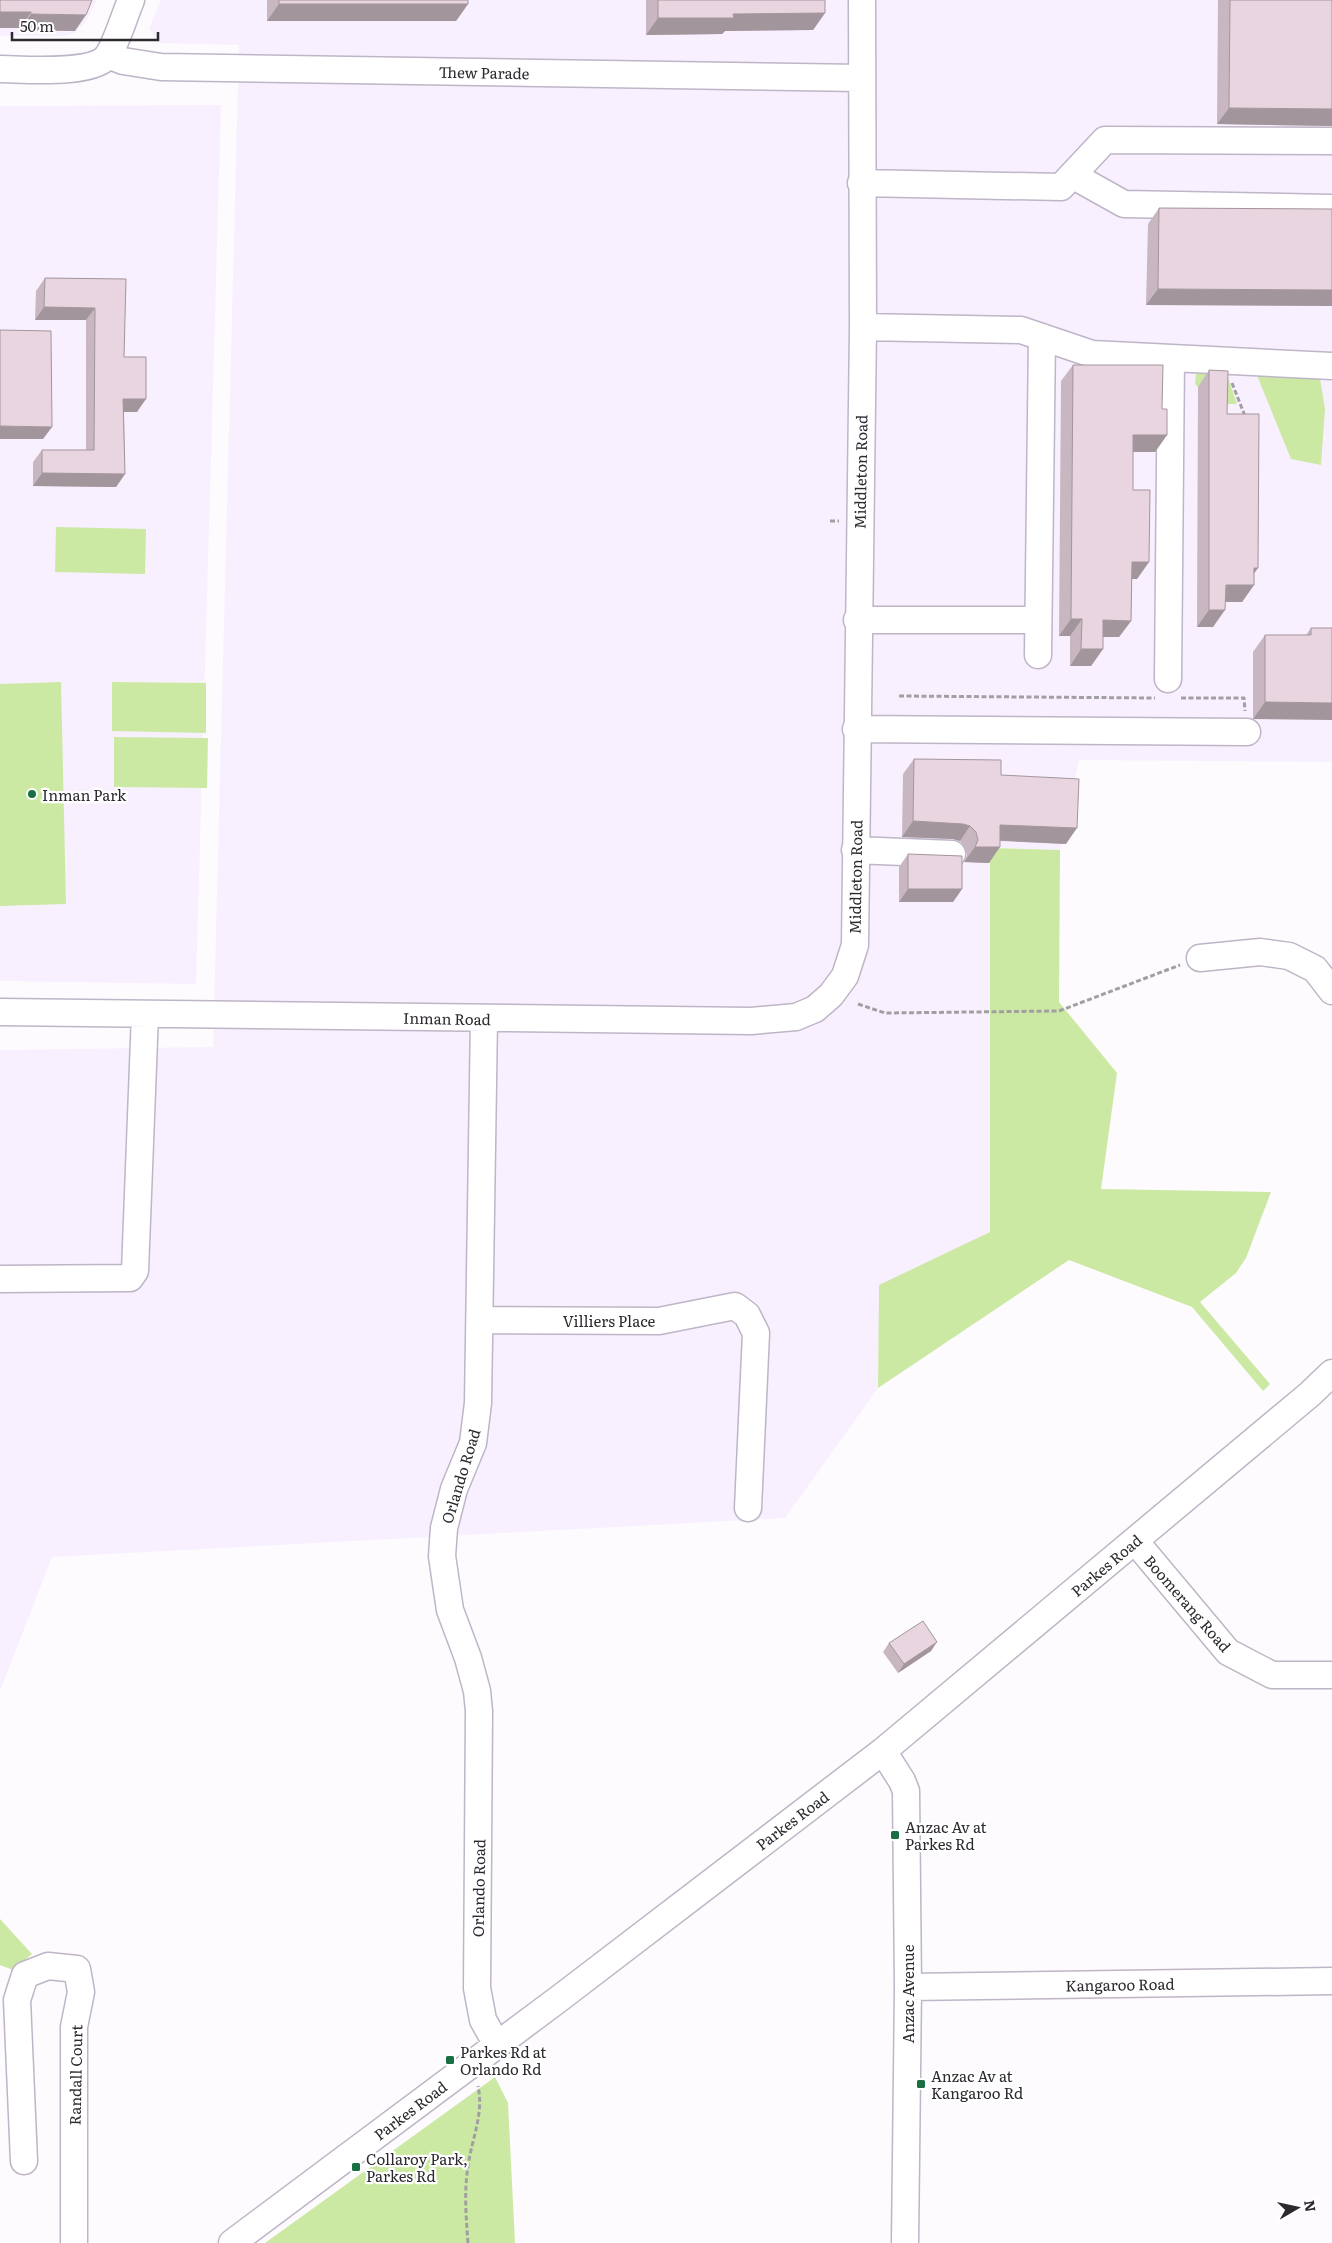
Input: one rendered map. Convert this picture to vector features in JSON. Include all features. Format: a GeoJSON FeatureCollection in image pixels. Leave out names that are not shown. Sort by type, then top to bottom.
{"type":"FeatureCollection","features":[{"type":"Feature","properties":{"kind":"street"},"geometry":{"type":"LineString","coordinates":[[0,69],[68,68],[96,64],[108,55],[131,0]]}},
{"type":"Feature","properties":{"kind":"street","name":"Middleton Road"},"geometry":{"type":"LineString","coordinates":[[854,945],[857,620],[863,327],[861,183],[862,0]]}},
{"type":"Feature","properties":{"kind":"street","name":"Thew Parade"},"geometry":{"type":"LineString","coordinates":[[108,55],[123,61],[161,67],[861,78]]}},
{"type":"Feature","properties":{"kind":"street"},"geometry":{"type":"LineString","coordinates":[[861,183],[1061,187],[1105,140],[1332,141]]}},
{"type":"Feature","properties":{"kind":"street"},"geometry":{"type":"LineString","coordinates":[[1072,175],[1124,204],[1332,208]]}},
{"type":"Feature","properties":{"kind":"street"},"geometry":{"type":"LineString","coordinates":[[863,327],[1021,330],[1092,354],[1332,366]]}},
{"type":"Feature","properties":{"kind":"street"},"geometry":{"type":"LineString","coordinates":[[1038,655],[1042,337]]}},
{"type":"Feature","properties":{"kind":"street"},"geometry":{"type":"LineString","coordinates":[[1166,692],[1172,358]]}},
{"type":"Feature","properties":{"kind":"street"},"geometry":{"type":"LineString","coordinates":[[857,620],[1038,620]]}},
{"type":"Feature","properties":{"kind":"street"},"geometry":{"type":"LineString","coordinates":[[856,728],[1246,723]]}},
{"type":"Feature","properties":{"kind":"street"},"geometry":{"type":"LineString","coordinates":[[855,850],[952,854]]}},
{"type":"Feature","properties":{"kind":"street","name":"Inman Road"},"geometry":{"type":"LineString","coordinates":[[0,1012],[751,1021],[796,1017],[816,1009],[831,995],[845,976],[854,945]]}},
{"type":"Feature","properties":{"kind":"street"},"geometry":{"type":"LineString","coordinates":[[1200,958],[1260,952],[1289,956],[1315,969],[1332,992]]}},
{"type":"Feature","properties":{"kind":"street"},"geometry":{"type":"LineString","coordinates":[[0,1279],[130,1278],[134,1271],[145,1014]]}},
{"type":"Feature","properties":{"kind":"street","name":"Orlando Road"},"geometry":{"type":"LineString","coordinates":[[484,1018],[478,1403],[473,1443],[454,1489],[444,1528],[442,1556],[450,1610],[477,1692],[479,1711],[477,1988],[483,2020],[497,2045]]}},
{"type":"Feature","properties":{"kind":"street","name":"Villiers Place"},"geometry":{"type":"LineString","coordinates":[[480,1320],[659,1321],[735,1306],[747,1315],[756,1333],[748,1508]]}},
{"type":"Feature","properties":{"kind":"street","name":"Parkes Road"},"geometry":{"type":"LineString","coordinates":[[232,2243],[497,2045],[882,1751],[1310,1394],[1332,1373]]}},
{"type":"Feature","properties":{"kind":"street","name":"Boomerang Road"},"geometry":{"type":"LineString","coordinates":[[1134,1541],[1228,1652],[1272,1675],[1332,1676]]}},
{"type":"Feature","properties":{"kind":"street","name":"Anzac Avenue"},"geometry":{"type":"LineString","coordinates":[[882,1751],[902,1781],[906,1791],[908,1987],[905,2243]]}},
{"type":"Feature","properties":{"kind":"street","name":"Randall Court"},"geometry":{"type":"LineString","coordinates":[[24,2161],[18,2000],[25,1975],[48,1966],[77,1969],[81,1992],[74,2027],[74,2243]]}},
{"type":"Feature","properties":{"kind":"street","name":"Kangaroo Road"},"geometry":{"type":"LineString","coordinates":[[908,1987],[1332,1981]]}},
{"type":"Feature","properties":{"kind":"path"},"geometry":{"type":"LineString","coordinates":[[1230,377],[1248,423]]}},
{"type":"Feature","properties":{"kind":"path"},"geometry":{"type":"LineString","coordinates":[[899,696],[1166,692],[1244,698],[1246,723]]}},
{"type":"Feature","properties":{"kind":"path"},"geometry":{"type":"LineString","coordinates":[[858,1004],[885,1013],[1059,1011],[1200,958]]}},
{"type":"Feature","properties":{"kind":"path"},"geometry":{"type":"LineString","coordinates":[[468,2243],[465,2205],[468,2164],[481,2111],[478,2085]]}},
{"type":"Feature","properties":{"kind":"shaded area"},"geometry":{"type":"Polygon","coordinates":[[[0,0],[97,0],[86,22],[75,33],[64,36],[0,36],[0,0]]]}},
{"type":"Feature","properties":{"kind":"shaded area"},"geometry":{"type":"Polygon","coordinates":[[[161,0],[1332,0],[1332,762],[1079,760],[1060,850],[991,848],[990,1232],[879,1289],[878,1388],[785,1518],[52,1557],[0,1691],[0,1050],[213,1047],[239,45],[158,43],[149,28],[161,0]]]}},
{"type":"Feature","properties":{"kind":"shaded area"},"geometry":{"type":"Polygon","coordinates":[[[221,105],[196,984],[0,981],[0,106],[221,105]]]}},
{"type":"Feature","properties":{"kind":"green space"},"geometry":{"type":"Polygon","coordinates":[[[1201,370],[1226,372],[1237,404],[1215,404],[1216,388],[1198,387],[1195,384],[1196,374],[1201,370]]]}},
{"type":"Feature","properties":{"kind":"green space"},"geometry":{"type":"Polygon","coordinates":[[[1319,372],[1325,409],[1321,465],[1291,459],[1256,373],[1319,372]]]}},
{"type":"Feature","properties":{"kind":"green space"},"geometry":{"type":"Polygon","coordinates":[[[56,527],[146,529],[145,574],[55,572],[56,527]]]}},
{"type":"Feature","properties":{"kind":"green space","name":"Inman Park"},"geometry":{"type":"Polygon","coordinates":[[[61,682],[66,904],[0,906],[0,684],[61,682]]]}},
{"type":"Feature","properties":{"kind":"green space"},"geometry":{"type":"Polygon","coordinates":[[[112,682],[206,683],[206,733],[112,731],[112,682]]]}},
{"type":"Feature","properties":{"kind":"green space"},"geometry":{"type":"Polygon","coordinates":[[[114,737],[208,738],[207,788],[114,787],[114,737]]]}},
{"type":"Feature","properties":{"kind":"green space"},"geometry":{"type":"Polygon","coordinates":[[[990,848],[1060,850],[1059,1002],[1117,1073],[1101,1189],[1271,1192],[1246,1258],[1236,1273],[1200,1302],[1270,1384],[1263,1391],[1192,1307],[1069,1260],[878,1388],[879,1285],[990,1232],[990,848]]]}},
{"type":"Feature","properties":{"kind":"green space"},"geometry":{"type":"Polygon","coordinates":[[[0,1919],[32,1954],[13,1970],[0,1965],[0,1919]]]}},
{"type":"Feature","properties":{"kind":"green space"},"geometry":{"type":"Polygon","coordinates":[[[495,2077],[508,2103],[515,2243],[265,2243],[495,2077]]]}},
{"type":"Feature","properties":{"kind":"building"},"geometry":{"type":"Polygon","coordinates":[[[0,0],[92,0],[86,15],[0,12],[0,0]]]}},
{"type":"Feature","properties":{"kind":"building"},"geometry":{"type":"Polygon","coordinates":[[[279,0],[468,0],[468,4],[279,4],[279,0]]]}},
{"type":"Feature","properties":{"kind":"building"},"geometry":{"type":"Polygon","coordinates":[[[658,0],[825,0],[825,13],[733,14],[734,18],[658,18],[658,0]]]}},
{"type":"Feature","properties":{"kind":"building"},"geometry":{"type":"Polygon","coordinates":[[[1230,0],[1332,0],[1332,109],[1229,108],[1230,0]]]}},
{"type":"Feature","properties":{"kind":"building"},"geometry":{"type":"Polygon","coordinates":[[[1159,208],[1332,209],[1332,290],[1158,289],[1159,208]]]}},
{"type":"Feature","properties":{"kind":"building"},"geometry":{"type":"Polygon","coordinates":[[[45,278],[126,279],[124,357],[146,357],[146,399],[123,399],[125,474],[42,473],[42,450],[94,450],[95,308],[44,307],[45,278]]]}},
{"type":"Feature","properties":{"kind":"building"},"geometry":{"type":"Polygon","coordinates":[[[0,330],[51,331],[52,427],[0,426],[0,330]]]}},
{"type":"Feature","properties":{"kind":"building"},"geometry":{"type":"Polygon","coordinates":[[[1073,365],[1163,365],[1162,409],[1167,409],[1167,435],[1133,435],[1133,490],[1150,490],[1149,562],[1132,562],[1131,621],[1103,620],[1103,649],[1081,649],[1082,619],[1071,619],[1073,365]]]}},
{"type":"Feature","properties":{"kind":"building"},"geometry":{"type":"Polygon","coordinates":[[[1209,370],[1228,371],[1227,414],[1259,414],[1258,568],[1254,568],[1254,585],[1226,585],[1225,610],[1209,610],[1209,370]]]}},
{"type":"Feature","properties":{"kind":"building"},"geometry":{"type":"Polygon","coordinates":[[[1311,628],[1332,628],[1332,703],[1265,702],[1265,635],[1311,635],[1311,628]]]}},
{"type":"Feature","properties":{"kind":"building"},"geometry":{"type":"Polygon","coordinates":[[[914,759],[1001,760],[1001,775],[1079,779],[1077,828],[1000,825],[1000,847],[975,847],[978,840],[976,832],[970,826],[913,821],[914,759]]]}},
{"type":"Feature","properties":{"kind":"building"},"geometry":{"type":"Polygon","coordinates":[[[908,854],[962,856],[962,889],[908,889],[908,854]]]}},
{"type":"Feature","properties":{"kind":"building"},"geometry":{"type":"Polygon","coordinates":[[[923,1621],[937,1642],[904,1664],[889,1643],[923,1621]]]}},
{"type":"Feature","properties":{"kind":"place","name":"Inman Park"},"geometry":{"type":"Point","coordinates":[32,794]}},
{"type":"Feature","properties":{"kind":"place","name":"Anzac Av at Parkes Rd"},"geometry":{"type":"Point","coordinates":[895,1835]}},
{"type":"Feature","properties":{"kind":"place","name":"Parkes Rd at Orlando Rd"},"geometry":{"type":"Point","coordinates":[450,2060]}},
{"type":"Feature","properties":{"kind":"place","name":"Anzac Av at Kangaroo Rd"},"geometry":{"type":"Point","coordinates":[921,2084]}},
{"type":"Feature","properties":{"kind":"place","name":"Collaroy Park, Parkes Rd"},"geometry":{"type":"Point","coordinates":[356,2167]}}]}
